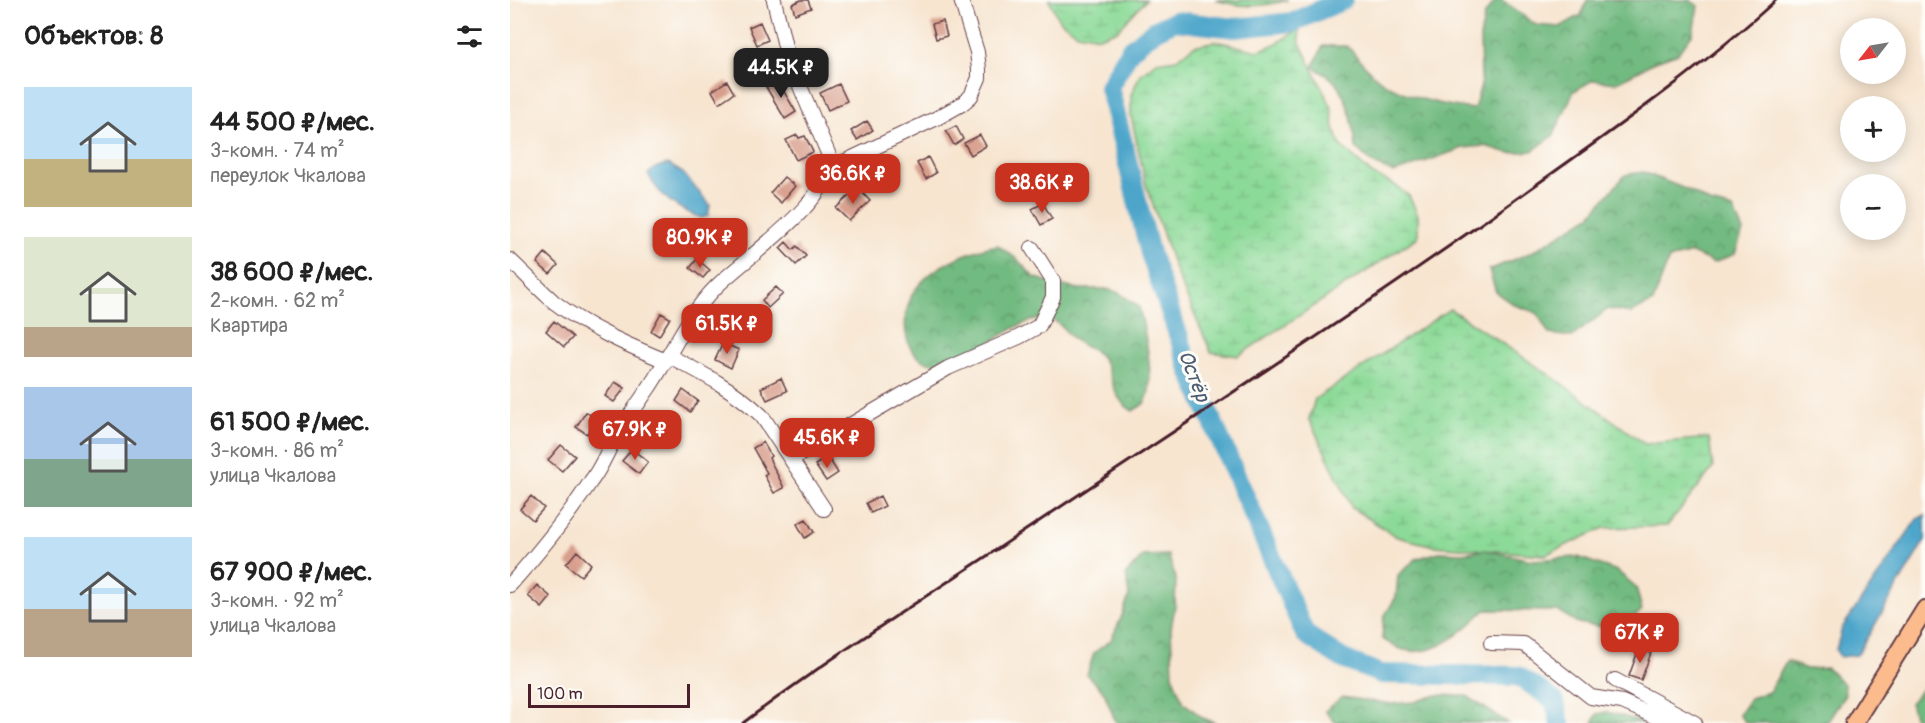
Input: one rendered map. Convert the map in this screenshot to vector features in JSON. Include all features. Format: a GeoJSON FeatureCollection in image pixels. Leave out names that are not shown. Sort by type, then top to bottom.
{"type":"FeatureCollection","features":[{"type":"Feature","properties":{"kind":"main road"},"geometry":{"type":"LineString","coordinates":[[1854,723],[1925,609]]}},
{"type":"Feature","properties":{"kind":"street"},"geometry":{"type":"LineString","coordinates":[[774,0],[787,55],[825,143],[831,168]]}},
{"type":"Feature","properties":{"kind":"street"},"geometry":{"type":"LineString","coordinates":[[510,585],[557,528],[592,480],[619,432],[700,304],[717,286],[803,210],[817,194],[831,168],[945,114],[971,96],[979,78],[979,69],[977,52],[961,0]]}},
{"type":"Feature","properties":{"kind":"street"},"geometry":{"type":"LineString","coordinates":[[792,459],[948,368],[1039,326],[1053,297],[1053,281],[1032,248]]}},
{"type":"Feature","properties":{"kind":"street"},"geometry":{"type":"LineString","coordinates":[[510,260],[574,316],[630,346],[705,375],[748,403],[762,416],[824,509]]}},
{"type":"Feature","properties":{"kind":"street"},"geometry":{"type":"LineString","coordinates":[[1491,643],[1524,644],[1591,698],[1622,702],[1659,718],[1681,716]]}},
{"type":"Feature","properties":{"kind":"street"},"geometry":{"type":"LineString","coordinates":[[1615,680],[1695,723]]}},
{"type":"Feature","properties":{"kind":"green space"},"geometry":{"type":"Polygon","coordinates":[[[1049,0],[1146,0],[1118,30],[1099,37],[1077,33],[1059,20],[1049,0]]]}},
{"type":"Feature","properties":{"kind":"green space"},"geometry":{"type":"Polygon","coordinates":[[[1216,0],[1288,0],[1252,6],[1216,0]]]}},
{"type":"Feature","properties":{"kind":"green space"},"geometry":{"type":"Polygon","coordinates":[[[1496,0],[1502,0],[1536,25],[1560,27],[1581,15],[1587,0],[1690,0],[1698,6],[1693,33],[1678,53],[1656,61],[1616,83],[1593,80],[1574,91],[1553,136],[1532,151],[1509,153],[1485,146],[1463,148],[1394,173],[1372,163],[1356,148],[1350,112],[1343,95],[1331,78],[1313,67],[1323,46],[1347,46],[1380,80],[1401,91],[1450,106],[1474,109],[1481,85],[1480,37],[1485,14],[1496,0]]]}},
{"type":"Feature","properties":{"kind":"green space"},"geometry":{"type":"Polygon","coordinates":[[[1299,29],[1300,43],[1331,106],[1334,128],[1341,146],[1373,175],[1393,184],[1409,196],[1418,215],[1418,237],[1238,356],[1211,352],[1177,275],[1146,185],[1131,116],[1131,95],[1140,75],[1156,62],[1177,59],[1194,46],[1216,41],[1258,51],[1277,43],[1299,29]]]}},
{"type":"Feature","properties":{"kind":"green space"},"geometry":{"type":"Polygon","coordinates":[[[1643,172],[1690,191],[1710,203],[1733,209],[1743,231],[1735,254],[1714,263],[1692,253],[1669,259],[1653,302],[1631,313],[1608,309],[1572,337],[1549,334],[1537,313],[1515,305],[1496,292],[1489,270],[1532,252],[1590,216],[1625,175],[1643,172]]]}},
{"type":"Feature","properties":{"kind":"green space"},"geometry":{"type":"Polygon","coordinates":[[[998,245],[1018,260],[1034,277],[1057,285],[1080,289],[1107,289],[1119,293],[1139,307],[1150,370],[1148,394],[1142,405],[1133,411],[1126,406],[1117,394],[1102,358],[1076,341],[1056,322],[1045,319],[1019,326],[955,362],[926,361],[916,355],[909,345],[905,321],[912,296],[918,286],[945,264],[998,245]]]}},
{"type":"Feature","properties":{"kind":"green space"},"geometry":{"type":"Polygon","coordinates":[[[1450,309],[1550,375],[1645,444],[1709,438],[1713,468],[1667,526],[1604,528],[1545,555],[1434,546],[1397,537],[1352,508],[1309,419],[1315,399],[1450,309]]]}},
{"type":"Feature","properties":{"kind":"green space"},"geometry":{"type":"Polygon","coordinates":[[[1485,550],[1532,560],[1578,557],[1617,571],[1636,587],[1642,610],[1625,625],[1602,627],[1578,623],[1558,611],[1485,610],[1449,641],[1427,650],[1404,650],[1382,639],[1384,617],[1396,597],[1398,575],[1416,559],[1439,552],[1462,553],[1485,550]]]}},
{"type":"Feature","properties":{"kind":"green space"},"geometry":{"type":"Polygon","coordinates":[[[1168,555],[1176,578],[1171,629],[1173,677],[1183,702],[1203,718],[1216,723],[1116,723],[1104,692],[1087,675],[1094,653],[1111,640],[1121,618],[1129,596],[1126,574],[1143,556],[1168,555]]]}},
{"type":"Feature","properties":{"kind":"green space"},"geometry":{"type":"Polygon","coordinates":[[[1787,661],[1806,669],[1827,668],[1844,684],[1845,694],[1827,723],[1746,723],[1739,715],[1750,698],[1769,692],[1787,661]]]}},
{"type":"Feature","properties":{"kind":"green space"},"geometry":{"type":"Polygon","coordinates":[[[1925,686],[1925,723],[1916,723],[1910,703],[1925,686]]]}},
{"type":"Feature","properties":{"kind":"green space"},"geometry":{"type":"Polygon","coordinates":[[[1436,695],[1467,696],[1508,723],[1336,723],[1325,711],[1342,697],[1392,704],[1415,702],[1436,695]]]}},
{"type":"Feature","properties":{"kind":"green space"},"geometry":{"type":"Polygon","coordinates":[[[1607,712],[1647,723],[1593,723],[1597,714],[1607,712]]]}},
{"type":"Feature","properties":{"kind":"water"},"geometry":{"type":"Polygon","coordinates":[[[668,164],[683,173],[710,205],[708,216],[702,218],[670,202],[652,182],[648,174],[657,167],[668,164]]]}},
{"type":"Feature","properties":{"kind":"water"},"geometry":{"type":"Polygon","coordinates":[[[1925,515],[1925,540],[1857,655],[1840,657],[1836,650],[1842,628],[1917,519],[1925,515]]]}},
{"type":"Feature","properties":{"kind":"building"},"geometry":{"type":"Polygon","coordinates":[[[808,0],[811,8],[795,14],[792,4],[808,0]]]}},
{"type":"Feature","properties":{"kind":"building"},"geometry":{"type":"Polygon","coordinates":[[[943,21],[947,36],[936,39],[932,24],[943,21]]]}},
{"type":"Feature","properties":{"kind":"building"},"geometry":{"type":"Polygon","coordinates":[[[760,22],[768,40],[757,45],[749,27],[760,22]]]}},
{"type":"Feature","properties":{"kind":"building"},"geometry":{"type":"Polygon","coordinates":[[[823,49],[828,63],[813,69],[807,55],[823,49]]]}},
{"type":"Feature","properties":{"kind":"building"},"geometry":{"type":"Polygon","coordinates":[[[780,80],[796,112],[785,119],[766,87],[780,80]]]}},
{"type":"Feature","properties":{"kind":"building"},"geometry":{"type":"Polygon","coordinates":[[[727,81],[734,93],[719,103],[712,91],[727,81]]]}},
{"type":"Feature","properties":{"kind":"building"},"geometry":{"type":"Polygon","coordinates":[[[839,84],[847,101],[828,110],[820,93],[839,84]]]}},
{"type":"Feature","properties":{"kind":"building"},"geometry":{"type":"Polygon","coordinates":[[[867,121],[873,130],[857,140],[851,131],[867,121]]]}},
{"type":"Feature","properties":{"kind":"building"},"geometry":{"type":"Polygon","coordinates":[[[956,126],[963,139],[954,145],[946,131],[956,126]]]}},
{"type":"Feature","properties":{"kind":"building"},"geometry":{"type":"Polygon","coordinates":[[[797,135],[799,138],[805,136],[813,152],[796,160],[786,140],[797,135]]]}},
{"type":"Feature","properties":{"kind":"building"},"geometry":{"type":"Polygon","coordinates":[[[980,135],[986,146],[971,155],[964,143],[980,135]]]}},
{"type":"Feature","properties":{"kind":"building"},"geometry":{"type":"Polygon","coordinates":[[[928,157],[936,173],[926,179],[917,163],[928,157]]]}},
{"type":"Feature","properties":{"kind":"building"},"geometry":{"type":"Polygon","coordinates":[[[784,177],[795,186],[781,203],[770,193],[784,177]]]}},
{"type":"Feature","properties":{"kind":"building"},"geometry":{"type":"Polygon","coordinates":[[[858,188],[870,201],[849,221],[836,208],[858,188]]]}},
{"type":"Feature","properties":{"kind":"building"},"geometry":{"type":"Polygon","coordinates":[[[1043,203],[1052,219],[1041,225],[1032,209],[1043,203]]]}},
{"type":"Feature","properties":{"kind":"building"},"geometry":{"type":"Polygon","coordinates":[[[786,242],[793,250],[797,246],[806,256],[796,265],[780,248],[786,242]]]}},
{"type":"Feature","properties":{"kind":"building"},"geometry":{"type":"Polygon","coordinates":[[[545,253],[558,265],[550,274],[537,263],[545,253]]]}},
{"type":"Feature","properties":{"kind":"building"},"geometry":{"type":"Polygon","coordinates":[[[697,259],[710,270],[703,278],[690,268],[697,259]]]}},
{"type":"Feature","properties":{"kind":"building"},"geometry":{"type":"Polygon","coordinates":[[[776,287],[783,294],[768,308],[762,300],[776,287]]]}},
{"type":"Feature","properties":{"kind":"building"},"geometry":{"type":"Polygon","coordinates":[[[661,313],[670,318],[659,336],[651,331],[661,313]]]}},
{"type":"Feature","properties":{"kind":"building"},"geometry":{"type":"Polygon","coordinates":[[[554,321],[573,337],[564,347],[546,331],[554,321]]]}},
{"type":"Feature","properties":{"kind":"building"},"geometry":{"type":"Polygon","coordinates":[[[723,343],[739,350],[731,368],[715,360],[723,343]]]}},
{"type":"Feature","properties":{"kind":"building"},"geometry":{"type":"Polygon","coordinates":[[[781,378],[787,391],[767,400],[761,388],[781,378]]]}},
{"type":"Feature","properties":{"kind":"building"},"geometry":{"type":"Polygon","coordinates":[[[615,382],[625,388],[614,402],[605,396],[615,382]]]}},
{"type":"Feature","properties":{"kind":"building"},"geometry":{"type":"Polygon","coordinates":[[[683,390],[698,401],[690,412],[676,401],[683,390]]]}},
{"type":"Feature","properties":{"kind":"building"},"geometry":{"type":"Polygon","coordinates":[[[586,412],[596,419],[587,434],[576,427],[586,412]]]}},
{"type":"Feature","properties":{"kind":"building"},"geometry":{"type":"Polygon","coordinates":[[[763,442],[784,488],[774,493],[764,475],[767,473],[753,448],[763,442]]]}},
{"type":"Feature","properties":{"kind":"building"},"geometry":{"type":"Polygon","coordinates":[[[561,445],[575,456],[562,471],[548,460],[561,445]]]}},
{"type":"Feature","properties":{"kind":"building"},"geometry":{"type":"Polygon","coordinates":[[[632,449],[648,462],[639,474],[622,461],[632,449]]]}},
{"type":"Feature","properties":{"kind":"building"},"geometry":{"type":"Polygon","coordinates":[[[828,457],[838,473],[826,481],[815,465],[828,457]]]}},
{"type":"Feature","properties":{"kind":"building"},"geometry":{"type":"Polygon","coordinates":[[[531,496],[544,508],[533,520],[520,509],[531,496]]]}},
{"type":"Feature","properties":{"kind":"building"},"geometry":{"type":"Polygon","coordinates":[[[880,496],[885,506],[871,513],[866,503],[880,496]]]}},
{"type":"Feature","properties":{"kind":"building"},"geometry":{"type":"Polygon","coordinates":[[[806,519],[814,532],[805,538],[797,524],[806,519]]]}},
{"type":"Feature","properties":{"kind":"building"},"geometry":{"type":"Polygon","coordinates":[[[577,551],[591,564],[581,576],[566,564],[577,551]]]}},
{"type":"Feature","properties":{"kind":"building"},"geometry":{"type":"Polygon","coordinates":[[[537,585],[551,597],[542,608],[528,596],[537,585]]]}},
{"type":"Feature","properties":{"kind":"building"},"geometry":{"type":"Polygon","coordinates":[[[1639,648],[1651,653],[1641,680],[1629,676],[1639,648]]]}},
{"type":"Feature","properties":{"kind":"waterway","name":"Остёр"},"geometry":{"type":"LineString","coordinates":[[1343,0],[1293,22],[1235,28],[1175,21],[1154,31],[1131,49],[1109,87],[1150,253],[1191,372],[1305,634],[1343,659],[1381,674],[1518,676],[1554,700],[1560,723]]}},
{"type":"Feature","properties":{"kind":"railway"},"geometry":{"type":"LineString","coordinates":[[743,723],[870,634],[1455,242],[1650,102],[1714,53],[1776,0]]}}]}
